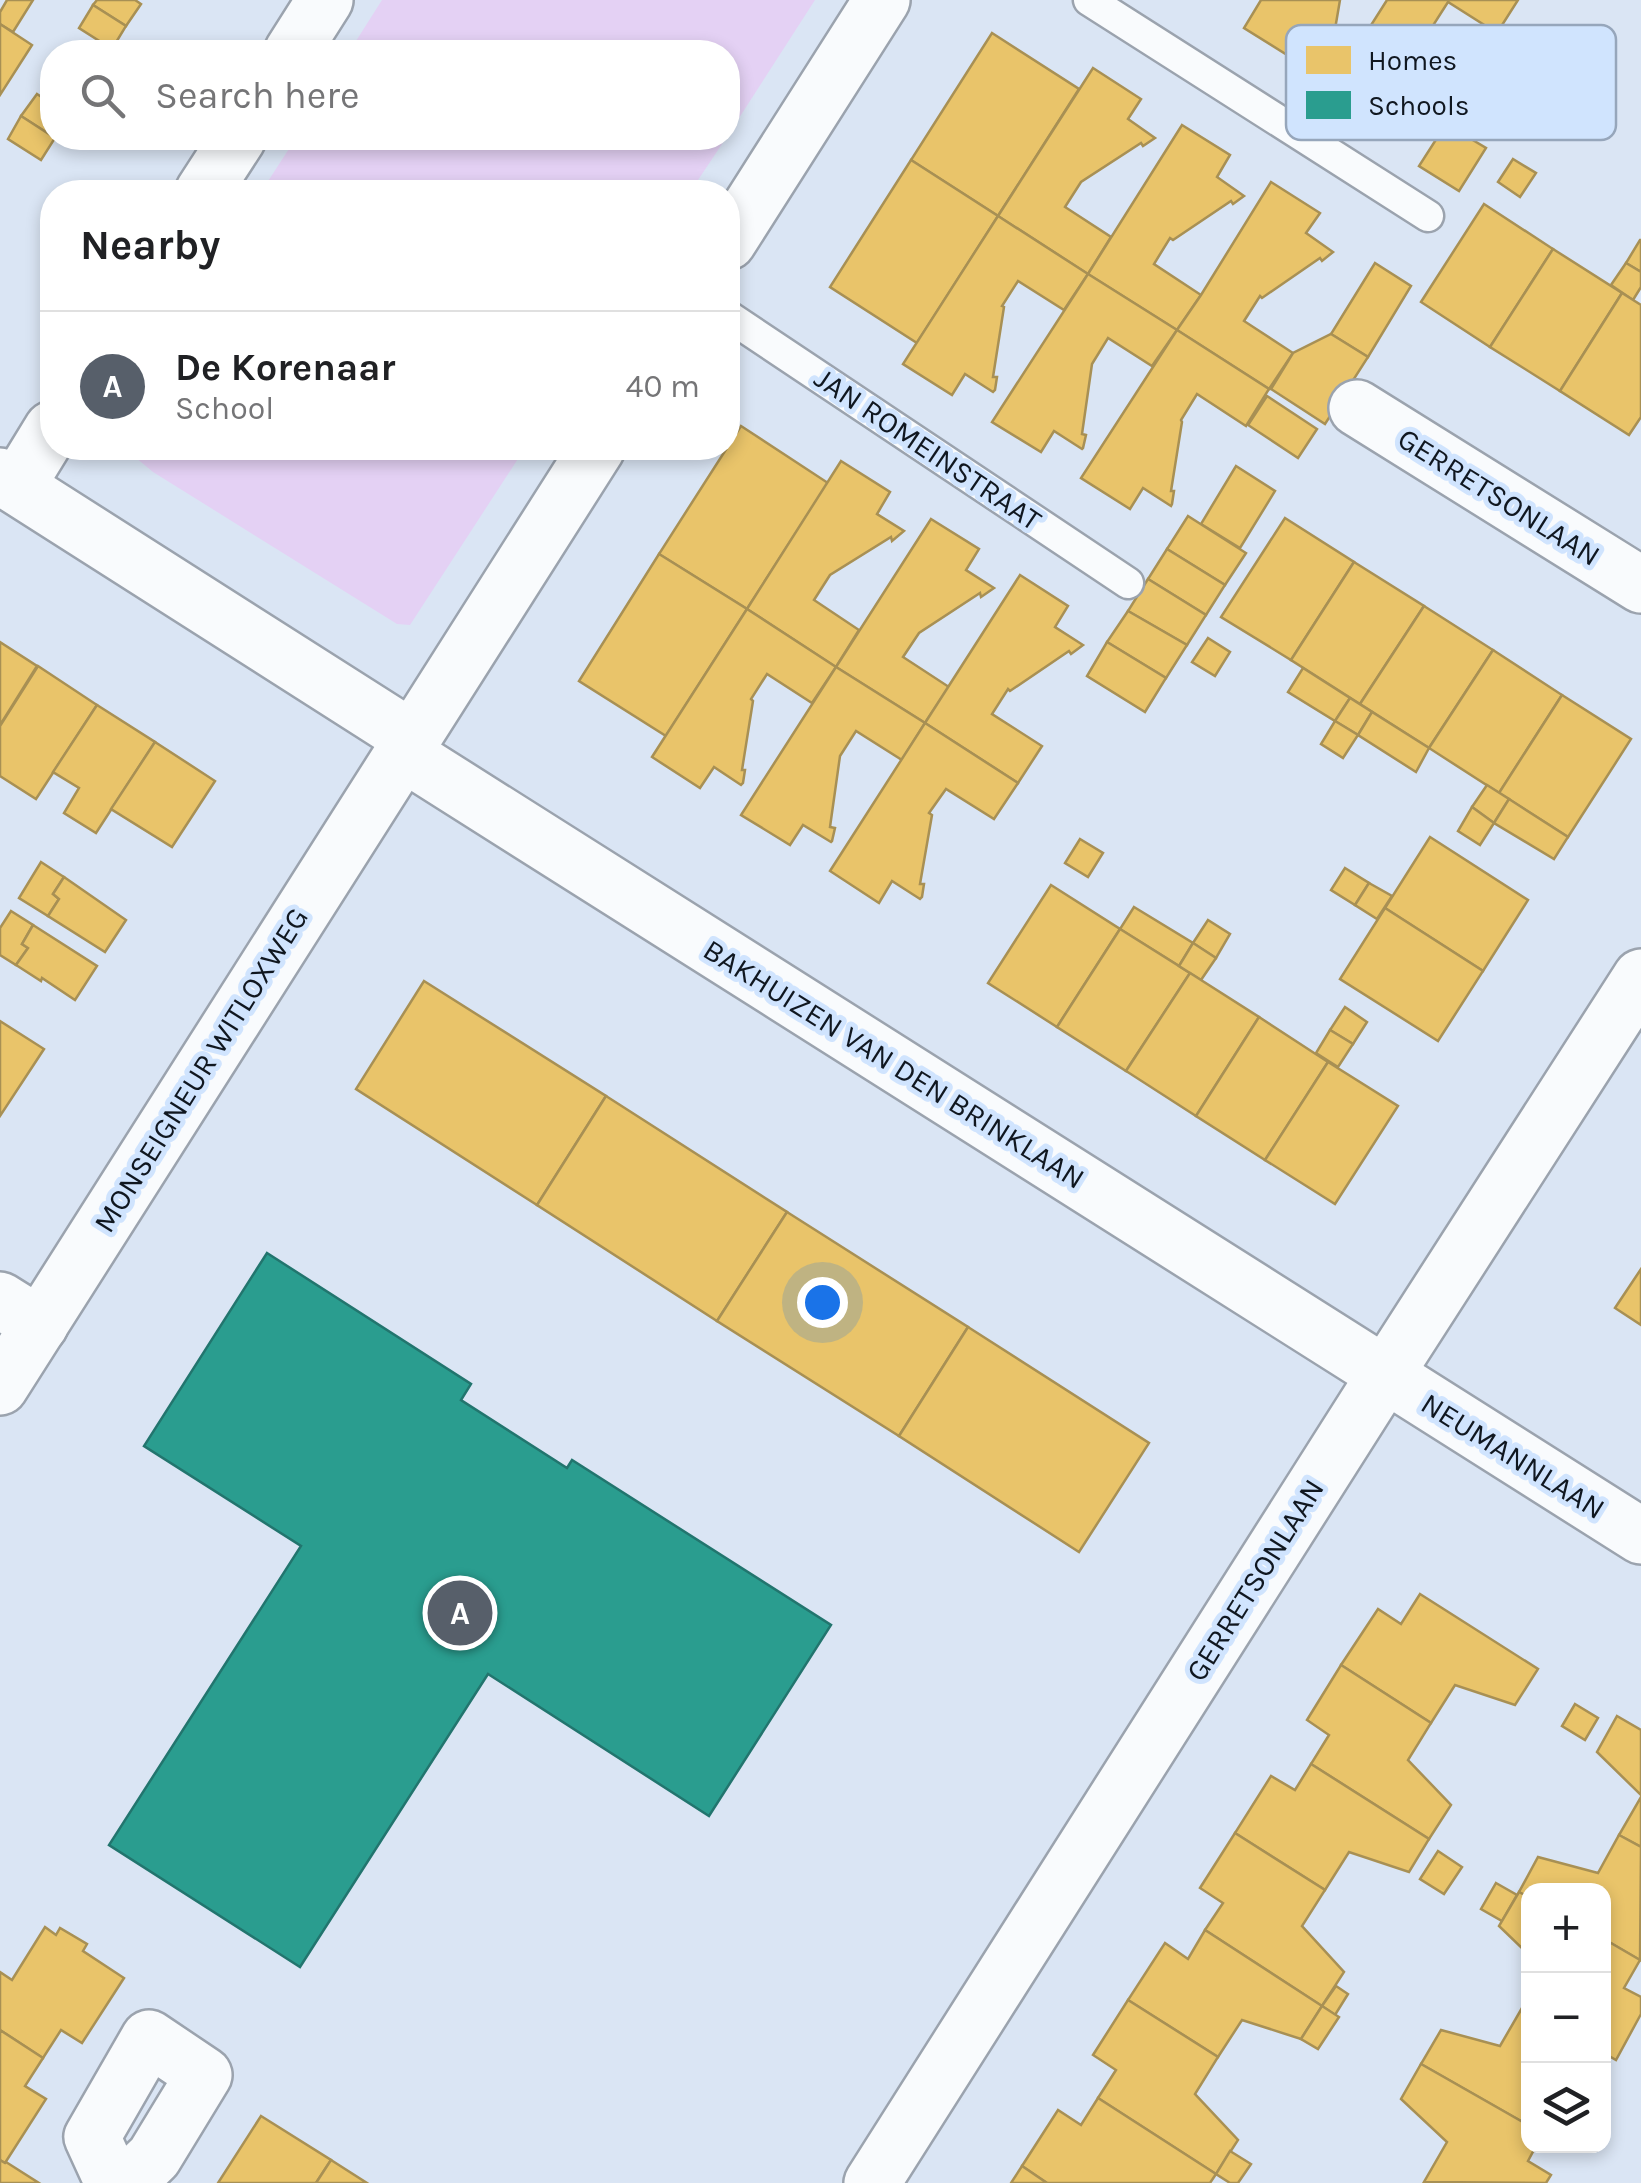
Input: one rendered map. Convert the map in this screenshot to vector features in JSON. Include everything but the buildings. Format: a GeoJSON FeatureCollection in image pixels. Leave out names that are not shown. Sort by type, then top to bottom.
{"type":"FeatureCollection","features":[{"type":"Feature","properties":{"kind":"street"},"geometry":{"type":"LineString","coordinates":[[300,40],[325,0]]}},
{"type":"Feature","properties":{"kind":"street"},"geometry":{"type":"LineString","coordinates":[[740,223],[882,0]]}},
{"type":"Feature","properties":{"kind":"street"},"geometry":{"type":"LineString","coordinates":[[211,180],[230,150]]}},
{"type":"Feature","properties":{"kind":"street","name":"GERRETSONLAAN"},"geometry":{"type":"LineString","coordinates":[[1357,408],[1641,585]]}},
{"type":"Feature","properties":{"kind":"street"},"geometry":{"type":"LineString","coordinates":[[8,481],[40,444]]}},
{"type":"Feature","properties":{"kind":"street"},"geometry":{"type":"LineString","coordinates":[[408,746],[589,460]]}},
{"type":"Feature","properties":{"kind":"street","name":"BAKHUIZEN VAN DEN BRINKLAAN"},"geometry":{"type":"LineString","coordinates":[[8,481],[408,746],[1385,1375]]}},
{"type":"Feature","properties":{"kind":"street","name":"MONSEIGNEUR WITLOXWEG"},"geometry":{"type":"LineString","coordinates":[[0,1387],[20,1312],[408,746]]}},
{"type":"Feature","properties":{"kind":"street","name":"GERRETSONLAAN"},"geometry":{"type":"LineString","coordinates":[[872,2183],[1641,978]]}},
{"type":"Feature","properties":{"kind":"street","name":"NEUMANNLAAN"},"geometry":{"type":"LineString","coordinates":[[1385,1375],[1641,1536]]}},
{"type":"Feature","properties":{"kind":"street"},"geometry":{"type":"LineString","coordinates":[[113,2183],[92,2137],[149,2038],[204,2075],[154,2158],[126,2183]]}},
{"type":"Feature","properties":{"kind":"lane"},"geometry":{"type":"LineString","coordinates":[[1090,0],[1286,125]]}},
{"type":"Feature","properties":{"kind":"lane"},"geometry":{"type":"LineString","coordinates":[[1309,140],[1428,216]]}},
{"type":"Feature","properties":{"kind":"lane","name":"JAN ROMEINSTRAAT"},"geometry":{"type":"LineString","coordinates":[[740,324],[1128,582]]}},
{"type":"Feature","properties":{"kind":"shaded area"},"geometry":{"type":"Polygon","coordinates":[[[382,0],[815,0],[740,116],[740,40],[357,40],[382,0]]]}},
{"type":"Feature","properties":{"kind":"shaded area"},"geometry":{"type":"Polygon","coordinates":[[[288,150],[718,150],[698,180],[269,180],[288,150]]]}},
{"type":"Feature","properties":{"kind":"shaded area"},"geometry":{"type":"Polygon","coordinates":[[[138,460],[517,460],[410,625],[397,624],[138,460]]]}},
{"type":"Feature","properties":{"kind":"place","name":"De Korenaar"},"geometry":{"type":"Point","coordinates":[460,1613]}}]}
